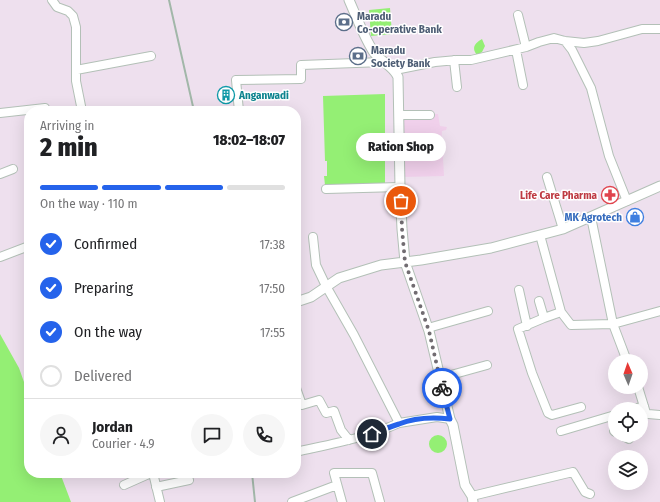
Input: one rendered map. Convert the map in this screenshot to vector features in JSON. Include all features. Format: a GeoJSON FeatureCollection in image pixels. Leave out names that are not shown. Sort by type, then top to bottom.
{"type":"FeatureCollection","features":[{"type":"Feature","properties":{"kind":"street"},"geometry":{"type":"LineString","coordinates":[[52,0],[58,7],[68,11],[73,16],[76,27],[76,81],[81,106]]}},
{"type":"Feature","properties":{"kind":"street"},"geometry":{"type":"LineString","coordinates":[[349,0],[373,52],[383,62],[395,70],[398,77],[400,187],[405,262],[428,328],[450,419],[453,425],[465,486],[472,499],[574,472],[585,492],[590,494]]}},
{"type":"Feature","properties":{"kind":"street"},"geometry":{"type":"LineString","coordinates":[[518,15],[526,47]]}},
{"type":"Feature","properties":{"kind":"street"},"geometry":{"type":"LineString","coordinates":[[395,70],[454,60],[471,60],[516,50],[554,38],[584,43],[598,41],[642,29],[660,29]]}},
{"type":"Feature","properties":{"kind":"street"},"geometry":{"type":"LineString","coordinates":[[565,41],[572,50],[591,88],[610,156],[627,201]]}},
{"type":"Feature","properties":{"kind":"street"},"geometry":{"type":"LineString","coordinates":[[516,50],[523,85]]}},
{"type":"Feature","properties":{"kind":"street"},"geometry":{"type":"LineString","coordinates":[[76,70],[150,56]]}},
{"type":"Feature","properties":{"kind":"street"},"geometry":{"type":"LineString","coordinates":[[454,60],[457,87]]}},
{"type":"Feature","properties":{"kind":"street"},"geometry":{"type":"LineString","coordinates":[[239,106],[236,80],[302,79],[301,65],[383,62]]}},
{"type":"Feature","properties":{"kind":"street"},"geometry":{"type":"LineString","coordinates":[[0,113],[24,110]]}},
{"type":"Feature","properties":{"kind":"street"},"geometry":{"type":"LineString","coordinates":[[399,115],[430,115]]}},
{"type":"Feature","properties":{"kind":"street"},"geometry":{"type":"LineString","coordinates":[[0,174],[13,169]]}},
{"type":"Feature","properties":{"kind":"street"},"geometry":{"type":"LineString","coordinates":[[547,177],[564,229]]}},
{"type":"Feature","properties":{"kind":"street"},"geometry":{"type":"LineString","coordinates":[[301,300],[311,297],[339,278],[381,265],[491,248],[564,229],[660,186]]}},
{"type":"Feature","properties":{"kind":"street"},"geometry":{"type":"LineString","coordinates":[[326,189],[400,187]]}},
{"type":"Feature","properties":{"kind":"street"},"geometry":{"type":"LineString","coordinates":[[591,217],[613,324],[624,354]]}},
{"type":"Feature","properties":{"kind":"street"},"geometry":{"type":"LineString","coordinates":[[540,235],[561,312],[571,325],[613,324],[660,311]]}},
{"type":"Feature","properties":{"kind":"street"},"geometry":{"type":"LineString","coordinates":[[313,237],[316,264],[326,286],[400,423]]}},
{"type":"Feature","properties":{"kind":"street"},"geometry":{"type":"LineString","coordinates":[[0,257],[24,248]]}},
{"type":"Feature","properties":{"kind":"street"},"geometry":{"type":"LineString","coordinates":[[520,290],[527,326]]}},
{"type":"Feature","properties":{"kind":"street"},"geometry":{"type":"LineString","coordinates":[[539,301],[544,318]]}},
{"type":"Feature","properties":{"kind":"street"},"geometry":{"type":"LineString","coordinates":[[428,328],[488,312]]}},
{"type":"Feature","properties":{"kind":"street"},"geometry":{"type":"LineString","coordinates":[[561,312],[518,329],[532,373],[548,413],[552,415],[581,407]]}},
{"type":"Feature","properties":{"kind":"street"},"geometry":{"type":"LineString","coordinates":[[440,378],[487,365]]}},
{"type":"Feature","properties":{"kind":"street"},"geometry":{"type":"LineString","coordinates":[[301,402],[302,405],[319,400],[326,413],[334,411],[341,430],[349,440]]}},
{"type":"Feature","properties":{"kind":"street"},"geometry":{"type":"LineString","coordinates":[[648,415],[660,415]]}},
{"type":"Feature","properties":{"kind":"street"},"geometry":{"type":"LineString","coordinates":[[561,431],[608,417]]}},
{"type":"Feature","properties":{"kind":"street"},"geometry":{"type":"LineString","coordinates":[[301,451],[349,440],[383,430],[400,423],[437,418],[450,419]]}},
{"type":"Feature","properties":{"kind":"street"},"geometry":{"type":"LineString","coordinates":[[342,502],[334,473],[372,473],[380,502]]}},
{"type":"Feature","properties":{"kind":"street"},"geometry":{"type":"LineString","coordinates":[[124,485],[140,478]]}},
{"type":"Feature","properties":{"kind":"street"},"geometry":{"type":"LineString","coordinates":[[153,478],[160,502]]}},
{"type":"Feature","properties":{"kind":"street"},"geometry":{"type":"LineString","coordinates":[[156,487],[189,480]]}},
{"type":"Feature","properties":{"kind":"street"},"geometry":{"type":"LineString","coordinates":[[292,502],[337,485]]}},
{"type":"Feature","properties":{"kind":"shaded area"},"geometry":{"type":"Polygon","coordinates":[[[390,8],[392,34],[371,36],[369,10],[390,8]]]}},
{"type":"Feature","properties":{"kind":"shaded area"},"geometry":{"type":"Polygon","coordinates":[[[482,39],[485,46],[482,52],[477,55],[474,48],[477,42],[482,39]]]}},
{"type":"Feature","properties":{"kind":"shaded area"},"geometry":{"type":"Polygon","coordinates":[[[385,94],[385,185],[325,185],[324,176],[327,176],[327,161],[325,161],[323,96],[385,94]]]}},
{"type":"Feature","properties":{"kind":"shaded area"},"geometry":{"type":"Polygon","coordinates":[[[397,113],[438,114],[440,126],[447,127],[446,130],[442,131],[441,144],[446,144],[443,158],[444,176],[404,177],[397,113]]]}},
{"type":"Feature","properties":{"kind":"shaded area"},"geometry":{"type":"Polygon","coordinates":[[[0,334],[19,368],[24,382],[24,478],[62,478],[71,502],[0,502],[0,334]]]}},
{"type":"Feature","properties":{"kind":"shaded area"},"geometry":{"type":"Polygon","coordinates":[[[438,435],[444,438],[447,444],[444,450],[438,453],[432,450],[429,444],[432,438],[438,435]]]}},
{"type":"Feature","properties":{"kind":"railway"},"geometry":{"type":"LineString","coordinates":[[169,0],[193,106]]}},
{"type":"Feature","properties":{"kind":"railway"},"geometry":{"type":"LineString","coordinates":[[253,478],[255,502]]}},
{"type":"Feature","properties":{"kind":"way so far"},"geometry":{"type":"LineString","coordinates":[[401,201],[405,262],[429,331],[442,388]]}},
{"type":"Feature","properties":{"kind":"place","name":"Maradu Co-operative Bank"},"geometry":{"type":"Point","coordinates":[344,22]}},
{"type":"Feature","properties":{"kind":"place","name":"Maradu Society Bank"},"geometry":{"type":"Point","coordinates":[358,56]}},
{"type":"Feature","properties":{"kind":"place","name":"Anganwadi"},"geometry":{"type":"Point","coordinates":[226,95]}},
{"type":"Feature","properties":{"kind":"place","name":"Life Care Pharma"},"geometry":{"type":"Point","coordinates":[610,195]}},
{"type":"Feature","properties":{"kind":"place","name":"Ration Shop"},"geometry":{"type":"Point","coordinates":[401,201]}},
{"type":"Feature","properties":{"kind":"place","name":"MK Agrotech"},"geometry":{"type":"Point","coordinates":[635,217]}},
{"type":"Feature","properties":{"kind":"route"},"geometry":{"type":"LineString","coordinates":[[372,434],[400,423],[415,420],[437,418],[450,419],[442,388]]}}]}
